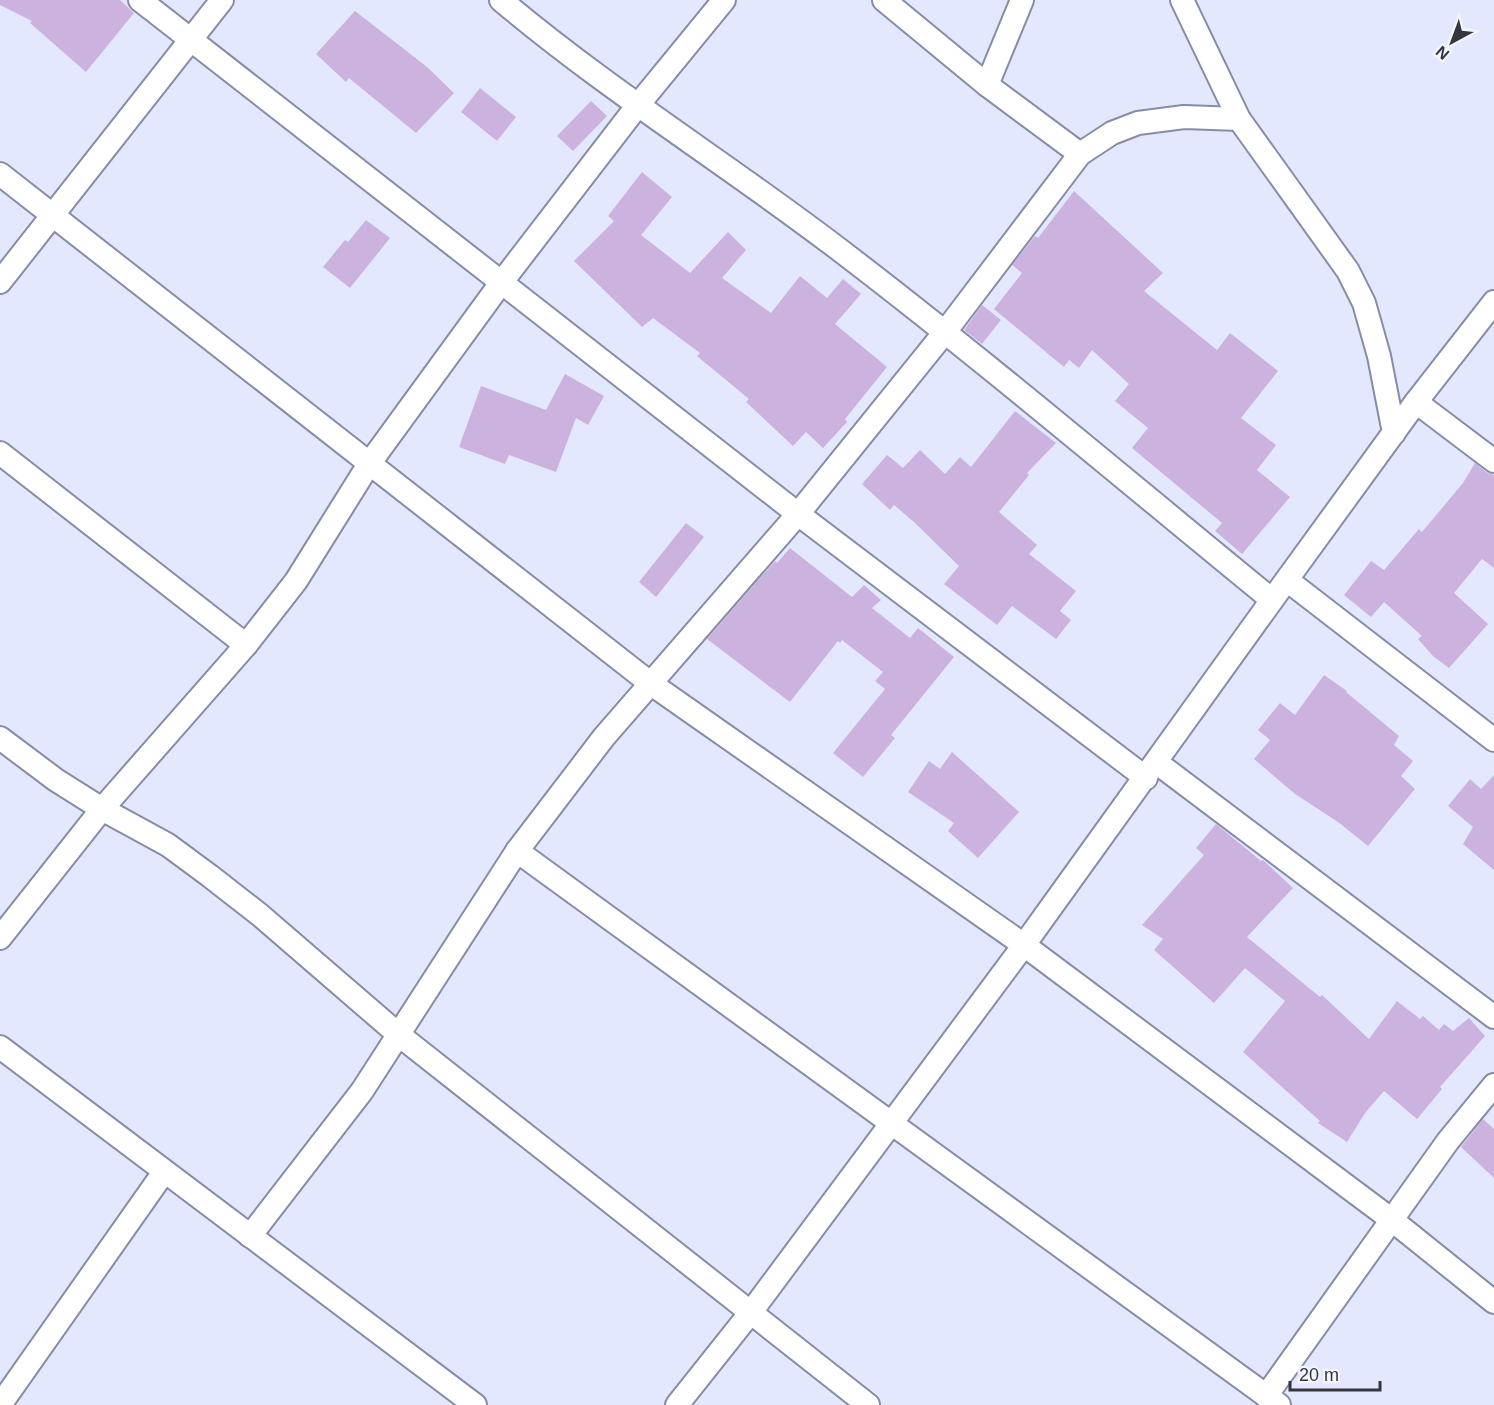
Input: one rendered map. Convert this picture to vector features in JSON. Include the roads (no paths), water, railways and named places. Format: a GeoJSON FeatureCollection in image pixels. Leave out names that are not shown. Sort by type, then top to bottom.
{"type":"FeatureCollection","features":[{"type":"Feature","properties":{"kind":"street"},"geometry":{"type":"LineString","coordinates":[[140,0],[798,514],[1494,1017]]}},
{"type":"Feature","properties":{"kind":"street"},"geometry":{"type":"LineString","coordinates":[[0,282],[222,0]]}},
{"type":"Feature","properties":{"kind":"street"},"geometry":{"type":"LineString","coordinates":[[501,0],[531,26],[842,252],[945,332],[1272,600]]}},
{"type":"Feature","properties":{"kind":"street"},"geometry":{"type":"LineString","coordinates":[[0,938],[102,809],[246,645],[296,581],[369,464],[501,284],[638,105],[724,0]]}},
{"type":"Feature","properties":{"kind":"street"},"geometry":{"type":"LineString","coordinates":[[884,0],[987,84],[1080,154]]}},
{"type":"Feature","properties":{"kind":"street"},"geometry":{"type":"LineString","coordinates":[[987,84],[1022,0]]}},
{"type":"Feature","properties":{"kind":"street"},"geometry":{"type":"LineString","coordinates":[[1182,0],[1239,118],[1348,271],[1364,303],[1379,356],[1394,433]]}},
{"type":"Feature","properties":{"kind":"street"},"geometry":{"type":"LineString","coordinates":[[250,1236],[362,1091],[517,851],[604,737],[798,514],[945,332],[1080,154],[1112,133],[1138,123],[1184,117],[1239,118]]}},
{"type":"Feature","properties":{"kind":"street"},"geometry":{"type":"LineString","coordinates":[[0,174],[650,682],[1024,945],[1392,1220],[1494,1302]]}},
{"type":"Feature","properties":{"kind":"street"},"geometry":{"type":"LineString","coordinates":[[677,1405],[751,1312],[1024,945],[1416,402],[1494,302]]}},
{"type":"Feature","properties":{"kind":"street"},"geometry":{"type":"LineString","coordinates":[[1416,402],[1494,461]]}},
{"type":"Feature","properties":{"kind":"street"},"geometry":{"type":"LineString","coordinates":[[0,453],[246,645]]}},
{"type":"Feature","properties":{"kind":"street"},"geometry":{"type":"LineString","coordinates":[[1287,580],[1494,740]]}},
{"type":"Feature","properties":{"kind":"street"},"geometry":{"type":"LineString","coordinates":[[0,738],[56,780],[102,809],[168,845],[210,876],[260,915],[399,1035],[868,1405]]}},
{"type":"Feature","properties":{"kind":"street"},"geometry":{"type":"LineString","coordinates":[[517,851],[1272,1400],[1392,1220],[1448,1141],[1494,1085]]}},
{"type":"Feature","properties":{"kind":"street"},"geometry":{"type":"LineString","coordinates":[[0,1047],[475,1405]]}},
{"type":"Feature","properties":{"kind":"street"},"geometry":{"type":"LineString","coordinates":[[0,1405],[164,1172]]}}]}
